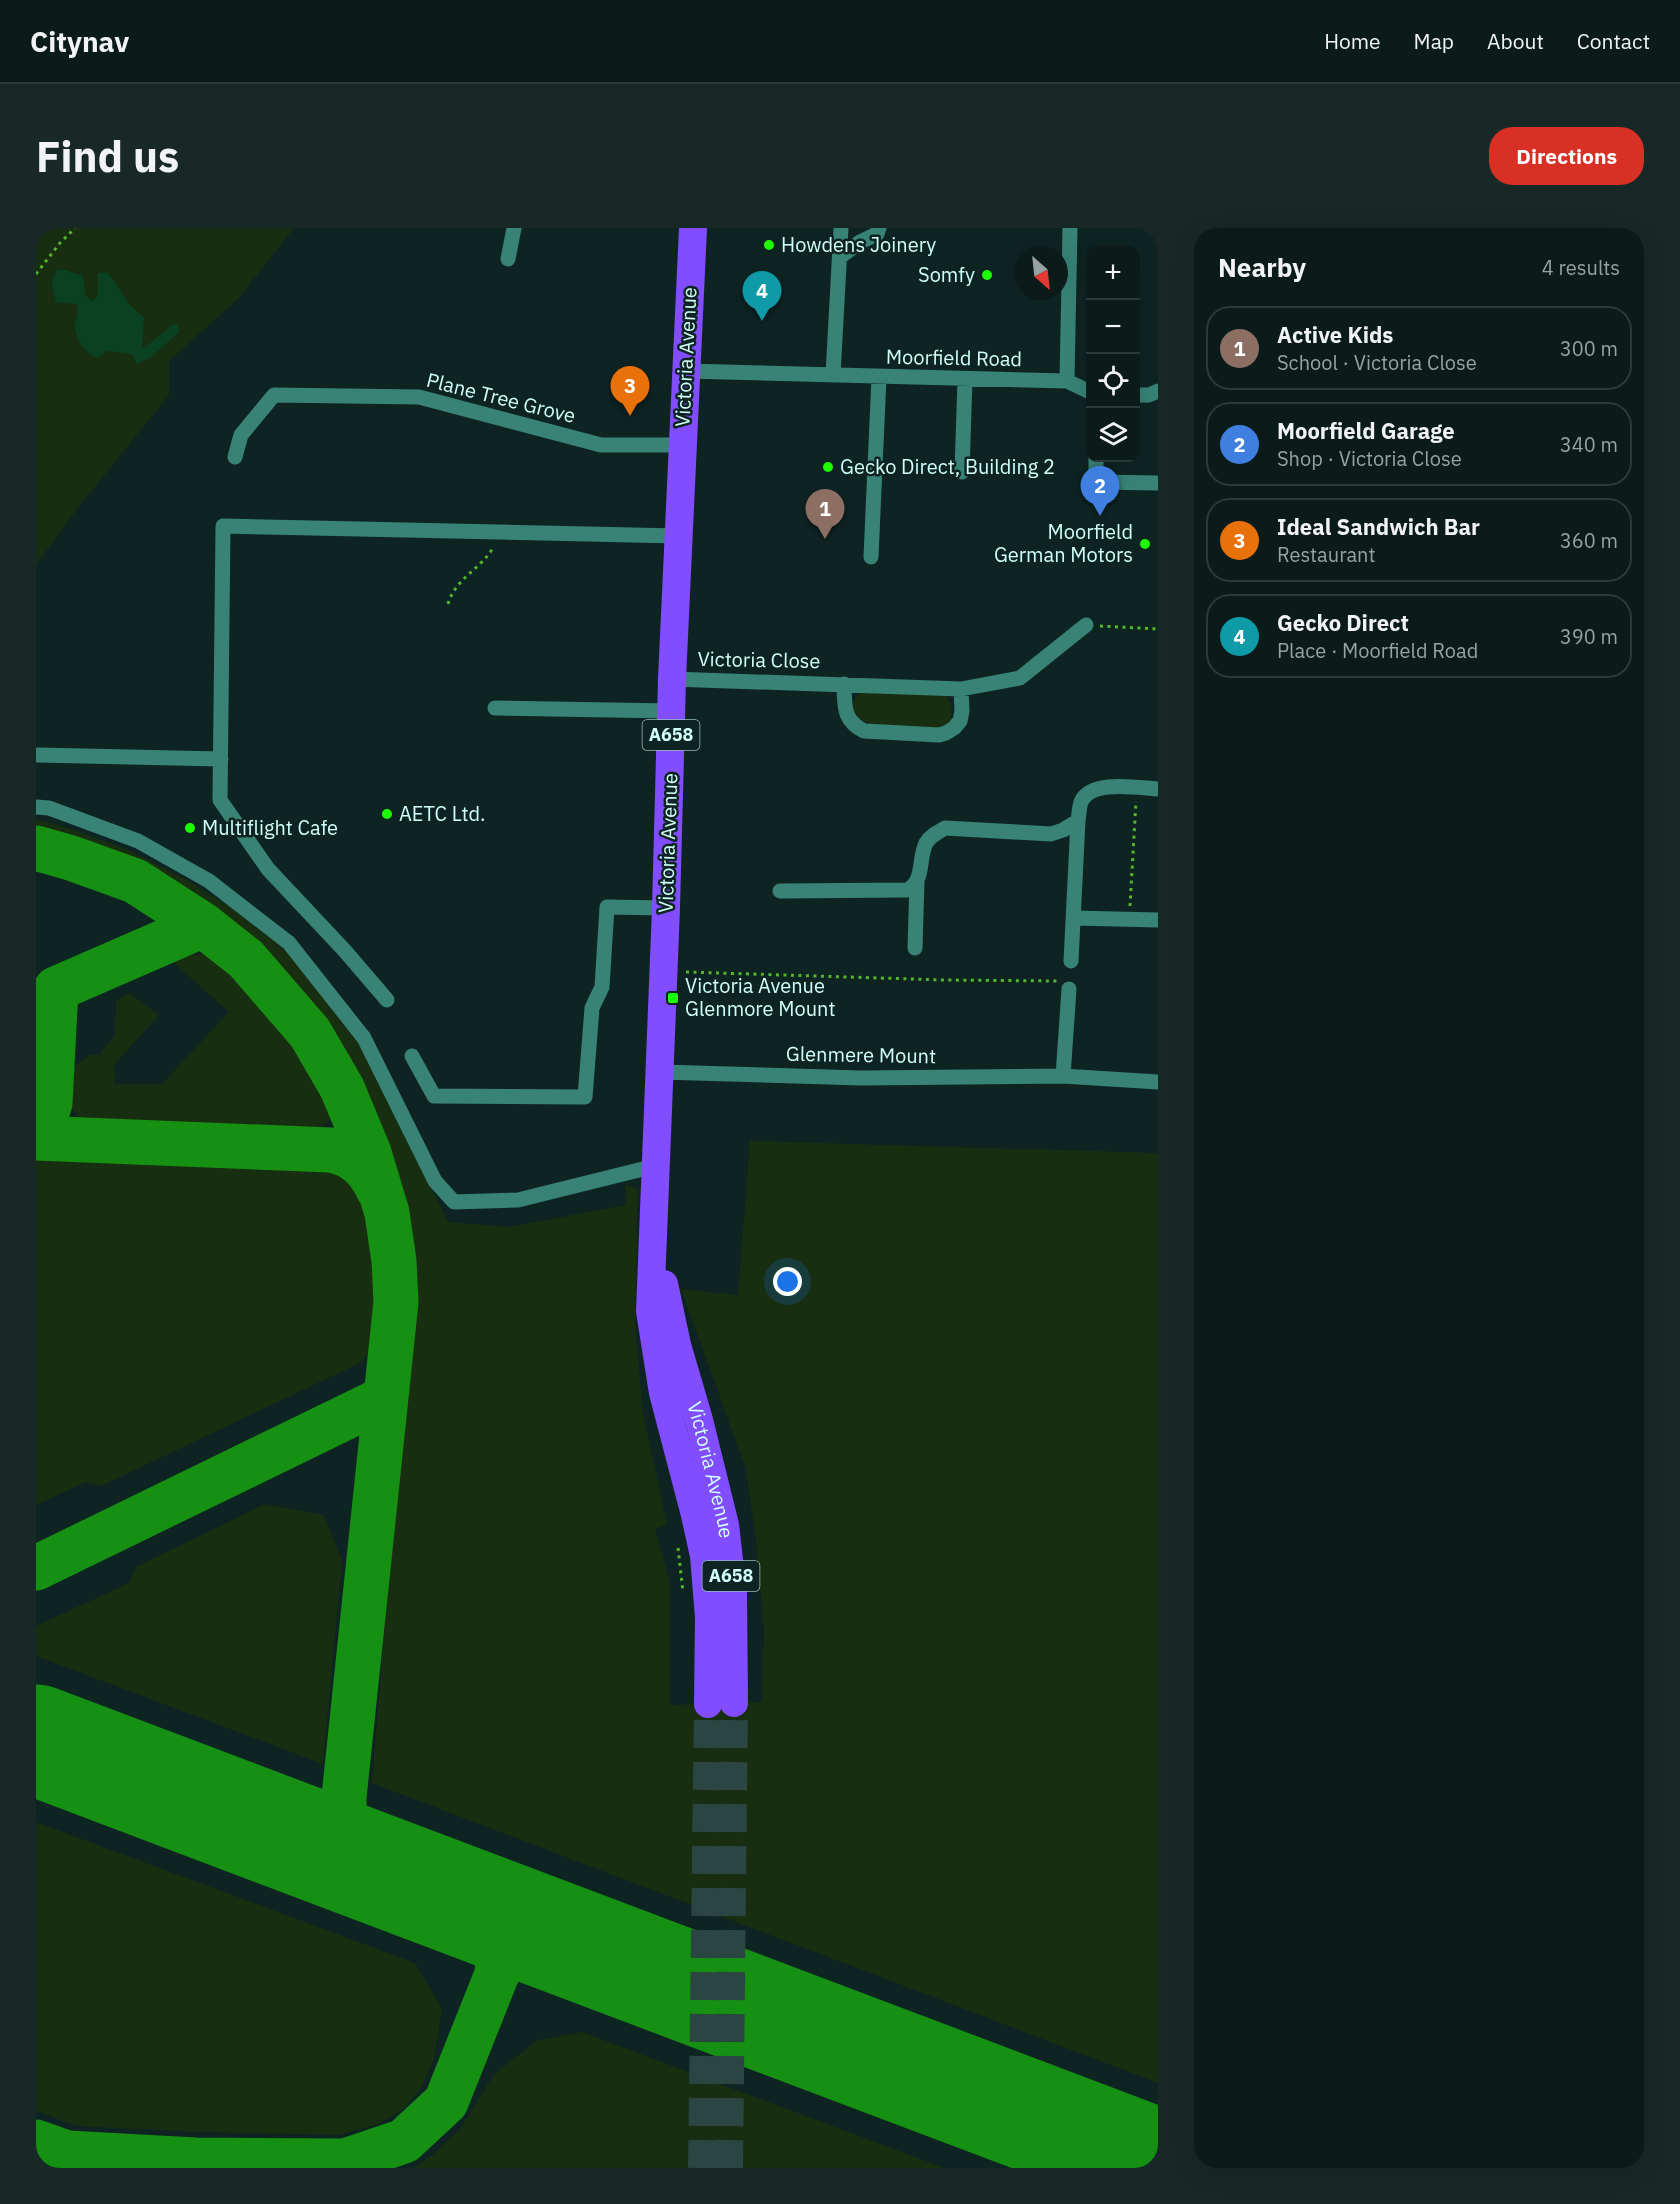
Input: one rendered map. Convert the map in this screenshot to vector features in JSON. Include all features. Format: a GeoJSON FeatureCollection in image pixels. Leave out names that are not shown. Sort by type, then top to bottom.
{"type":"FeatureCollection","features":[{"type":"Feature","properties":{"kind":"highway","name":"Victoria Avenue"},"geometry":{"type":"LineString","coordinates":[[693,228],[672,679],[666,908],[650,1311],[663,1393],[704,1556],[709,1617],[721,1704]]}},
{"type":"Feature","properties":{"kind":"street"},"geometry":{"type":"LineString","coordinates":[[508,259],[514,228]]}},
{"type":"Feature","properties":{"kind":"street"},"geometry":{"type":"LineString","coordinates":[[833,375],[841,228]]}},
{"type":"Feature","properties":{"kind":"street"},"geometry":{"type":"LineString","coordinates":[[840,257],[860,242],[877,234],[879,228]]}},
{"type":"Feature","properties":{"kind":"street"},"geometry":{"type":"LineString","coordinates":[[1070,228],[1067,381],[1086,390]]}},
{"type":"Feature","properties":{"kind":"street","name":"Moorfield Road"},"geometry":{"type":"LineString","coordinates":[[686,371],[1067,381]]}},
{"type":"Feature","properties":{"kind":"street"},"geometry":{"type":"LineString","coordinates":[[871,557],[879,377]]}},
{"type":"Feature","properties":{"kind":"street"},"geometry":{"type":"LineString","coordinates":[[962,472],[965,379]]}},
{"type":"Feature","properties":{"kind":"street"},"geometry":{"type":"LineString","coordinates":[[1140,395],[1149,395],[1158,391]]}},
{"type":"Feature","properties":{"kind":"street","name":"Plane Tree Grove"},"geometry":{"type":"LineString","coordinates":[[235,457],[241,435],[274,395],[419,397],[601,445],[682,445]]}},
{"type":"Feature","properties":{"kind":"street"},"geometry":{"type":"LineString","coordinates":[[1096,462],[1096,482],[1158,483]]}},
{"type":"Feature","properties":{"kind":"street"},"geometry":{"type":"LineString","coordinates":[[387,1000],[345,951],[268,869],[220,800],[223,526],[678,536]]}},
{"type":"Feature","properties":{"kind":"street","name":"Victoria Close"},"geometry":{"type":"LineString","coordinates":[[672,679],[961,688],[1020,678],[1086,625]]}},
{"type":"Feature","properties":{"kind":"street","name":"Victoria Close"},"geometry":{"type":"LineString","coordinates":[[844,684],[845,708],[853,726],[864,731],[939,735],[954,728],[960,721],[961,688]]}},
{"type":"Feature","properties":{"kind":"street"},"geometry":{"type":"LineString","coordinates":[[495,708],[671,711]]}},
{"type":"Feature","properties":{"kind":"street"},"geometry":{"type":"LineString","coordinates":[[38,755],[221,759]]}},
{"type":"Feature","properties":{"kind":"street"},"geometry":{"type":"LineString","coordinates":[[1071,961],[1078,822],[1082,801],[1095,789],[1106,787],[1158,789]]}},
{"type":"Feature","properties":{"kind":"street"},"geometry":{"type":"LineString","coordinates":[[36,797],[42,808],[138,841],[209,881],[289,943],[364,1038],[435,1180],[453,1202],[518,1200],[655,1166]]}},
{"type":"Feature","properties":{"kind":"street"},"geometry":{"type":"LineString","coordinates":[[915,948],[917,880],[926,843],[934,834],[945,828],[1051,834],[1078,822]]}},
{"type":"Feature","properties":{"kind":"street"},"geometry":{"type":"LineString","coordinates":[[780,891],[907,890],[917,880]]}},
{"type":"Feature","properties":{"kind":"street"},"geometry":{"type":"LineString","coordinates":[[412,1056],[434,1096],[585,1097],[592,1008],[602,987],[607,907],[666,908]]}},
{"type":"Feature","properties":{"kind":"street"},"geometry":{"type":"LineString","coordinates":[[1074,918],[1158,920]]}},
{"type":"Feature","properties":{"kind":"street"},"geometry":{"type":"LineString","coordinates":[[1062,1076],[1064,985]]}},
{"type":"Feature","properties":{"kind":"street","name":"Glenmere Mount"},"geometry":{"type":"LineString","coordinates":[[660,1072],[861,1078],[1062,1076],[1158,1082]]}},
{"type":"Feature","properties":{"kind":"path"},"geometry":{"type":"LineString","coordinates":[[36,274],[75,228]]}},
{"type":"Feature","properties":{"kind":"path"},"geometry":{"type":"LineString","coordinates":[[448,604],[456,586],[494,548],[495,532]]}},
{"type":"Feature","properties":{"kind":"path"},"geometry":{"type":"LineString","coordinates":[[1086,625],[1158,628]]}},
{"type":"Feature","properties":{"kind":"path"},"geometry":{"type":"LineString","coordinates":[[1130,919],[1137,788]]}},
{"type":"Feature","properties":{"kind":"path"},"geometry":{"type":"LineString","coordinates":[[663,972],[1064,985]]}},
{"type":"Feature","properties":{"kind":"path"},"geometry":{"type":"LineString","coordinates":[[678,1547],[684,1602]]}},
{"type":"Feature","properties":{"kind":"shaded area"},"geometry":{"type":"Polygon","coordinates":[[[48,228],[294,228],[239,298],[169,361],[169,395],[77,509],[36,565],[36,243],[48,228]]]}},
{"type":"Feature","properties":{"kind":"shaded area"},"geometry":{"type":"Polygon","coordinates":[[[56,270],[66,270],[83,276],[85,295],[93,301],[98,294],[98,273],[108,273],[130,305],[144,318],[142,350],[172,325],[177,323],[179,332],[150,358],[137,364],[132,354],[107,351],[98,358],[93,356],[84,349],[76,334],[77,304],[56,302],[52,283],[56,270]]]}},
{"type":"Feature","properties":{"kind":"shaded area"},"geometry":{"type":"Polygon","coordinates":[[[863,690],[946,695],[952,710],[951,720],[938,729],[869,724],[856,715],[853,707],[855,698],[863,690]]]}},
{"type":"Feature","properties":{"kind":"shaded area"},"geometry":{"type":"Polygon","coordinates":[[[36,819],[129,850],[185,879],[229,906],[288,954],[313,982],[360,1044],[448,1222],[509,1227],[626,1205],[625,1184],[638,1189],[635,1324],[643,1413],[667,1524],[655,1529],[670,1582],[670,1705],[762,1702],[764,1631],[756,1541],[746,1469],[681,1289],[738,1295],[750,1141],[1158,1153],[1158,2083],[372,1783],[411,1308],[409,1219],[395,1165],[372,1103],[344,1052],[307,1001],[266,957],[217,914],[212,914],[205,906],[177,887],[93,849],[88,840],[61,832],[45,834],[36,832],[36,819]]]}},
{"type":"Feature","properties":{"kind":"shaded area"},"geometry":{"type":"Polygon","coordinates":[[[209,954],[252,995],[296,1048],[333,1110],[328,1122],[317,1130],[84,1123],[65,1100],[69,1071],[89,1055],[99,1055],[115,1034],[116,1001],[129,993],[159,1015],[114,1065],[115,1084],[162,1084],[229,1012],[172,961],[185,955],[209,954]]]}},
{"type":"Feature","properties":{"kind":"shaded area"},"geometry":{"type":"Polygon","coordinates":[[[36,1154],[335,1166],[356,1180],[365,1206],[373,1260],[377,1341],[362,1362],[101,1486],[86,1482],[36,1505],[36,1154]]]}},
{"type":"Feature","properties":{"kind":"shaded area"},"geometry":{"type":"Polygon","coordinates":[[[265,1504],[324,1515],[342,1561],[323,1764],[36,1656],[36,1626],[129,1583],[136,1567],[265,1504]]]}},
{"type":"Feature","properties":{"kind":"shaded area"},"geometry":{"type":"Polygon","coordinates":[[[36,1822],[415,1963],[442,2009],[434,2059],[422,2086],[405,2108],[378,2124],[339,2135],[195,2132],[77,2126],[36,2111],[36,1822]]]}},
{"type":"Feature","properties":{"kind":"shaded area"},"geometry":{"type":"Polygon","coordinates":[[[582,2032],[944,2168],[413,2168],[432,2155],[460,2129],[494,2074],[538,2040],[582,2032]]]}},
{"type":"Feature","properties":{"kind":"taxiway"},"geometry":{"type":"LineString","coordinates":[[36,848],[135,881],[203,925],[246,959],[310,1033],[342,1088],[369,1153],[387,1213],[394,1261],[396,1302],[344,1797]]}},
{"type":"Feature","properties":{"kind":"taxiway"},"geometry":{"type":"LineString","coordinates":[[36,1129],[45,1119],[50,1103],[56,989],[203,925]]}},
{"type":"Feature","properties":{"kind":"taxiway"},"geometry":{"type":"LineString","coordinates":[[36,1138],[331,1150],[347,1155],[359,1163],[370,1174],[378,1189]]}},
{"type":"Feature","properties":{"kind":"taxiway"},"geometry":{"type":"LineString","coordinates":[[36,1568],[379,1401],[387,1390]]}},
{"type":"Feature","properties":{"kind":"taxiway"},"geometry":{"type":"LineString","coordinates":[[243,1820],[276,1827],[310,1827],[329,1816],[344,1797],[346,1828],[355,1848],[398,1878]]}},
{"type":"Feature","properties":{"kind":"taxiway"},"geometry":{"type":"LineString","coordinates":[[467,1903],[485,1918],[494,1933],[498,1951],[497,1974],[509,1956],[518,1948],[533,1942],[550,1940],[575,1944]]}},
{"type":"Feature","properties":{"kind":"taxiway"},"geometry":{"type":"LineString","coordinates":[[36,2142],[67,2153],[195,2160],[345,2161],[404,2141],[446,2102],[497,1974]]}},
{"type":"Feature","properties":{"kind":"runway"},"geometry":{"type":"LineString","coordinates":[[36,1740],[1158,2164]]}},
{"type":"Feature","properties":{"kind":"tunnel"},"geometry":{"type":"LineString","coordinates":[[729,2168],[734,1703]]}},
{"type":"Feature","properties":{"kind":"tunnel"},"geometry":{"type":"LineString","coordinates":[[702,2168],[708,1704]]}},
{"type":"Feature","properties":{"kind":"place","name":"Howdens Joinery"},"geometry":{"type":"Point","coordinates":[769,245]}},
{"type":"Feature","properties":{"kind":"place","name":"Somfy"},"geometry":{"type":"Point","coordinates":[987,275]}},
{"type":"Feature","properties":{"kind":"place","name":"Gecko Direct"},"geometry":{"type":"Point","coordinates":[762,321]}},
{"type":"Feature","properties":{"kind":"place","name":"Ideal Sandwich Bar"},"geometry":{"type":"Point","coordinates":[630,416]}},
{"type":"Feature","properties":{"kind":"place","name":"Gecko Direct, Building 2"},"geometry":{"type":"Point","coordinates":[828,467]}},
{"type":"Feature","properties":{"kind":"place","name":"Moorfield Garage"},"geometry":{"type":"Point","coordinates":[1100,516]}},
{"type":"Feature","properties":{"kind":"place","name":"Active Kids"},"geometry":{"type":"Point","coordinates":[825,539]}},
{"type":"Feature","properties":{"kind":"place","name":"Moorfield German Motors"},"geometry":{"type":"Point","coordinates":[1145,544]}},
{"type":"Feature","properties":{"kind":"place","name":"AETC Ltd."},"geometry":{"type":"Point","coordinates":[387,814]}},
{"type":"Feature","properties":{"kind":"place","name":"Multiflight Cafe"},"geometry":{"type":"Point","coordinates":[190,828]}},
{"type":"Feature","properties":{"kind":"place","name":"Victoria Avenue Glenmore Mount"},"geometry":{"type":"Point","coordinates":[673,998]}}]}
